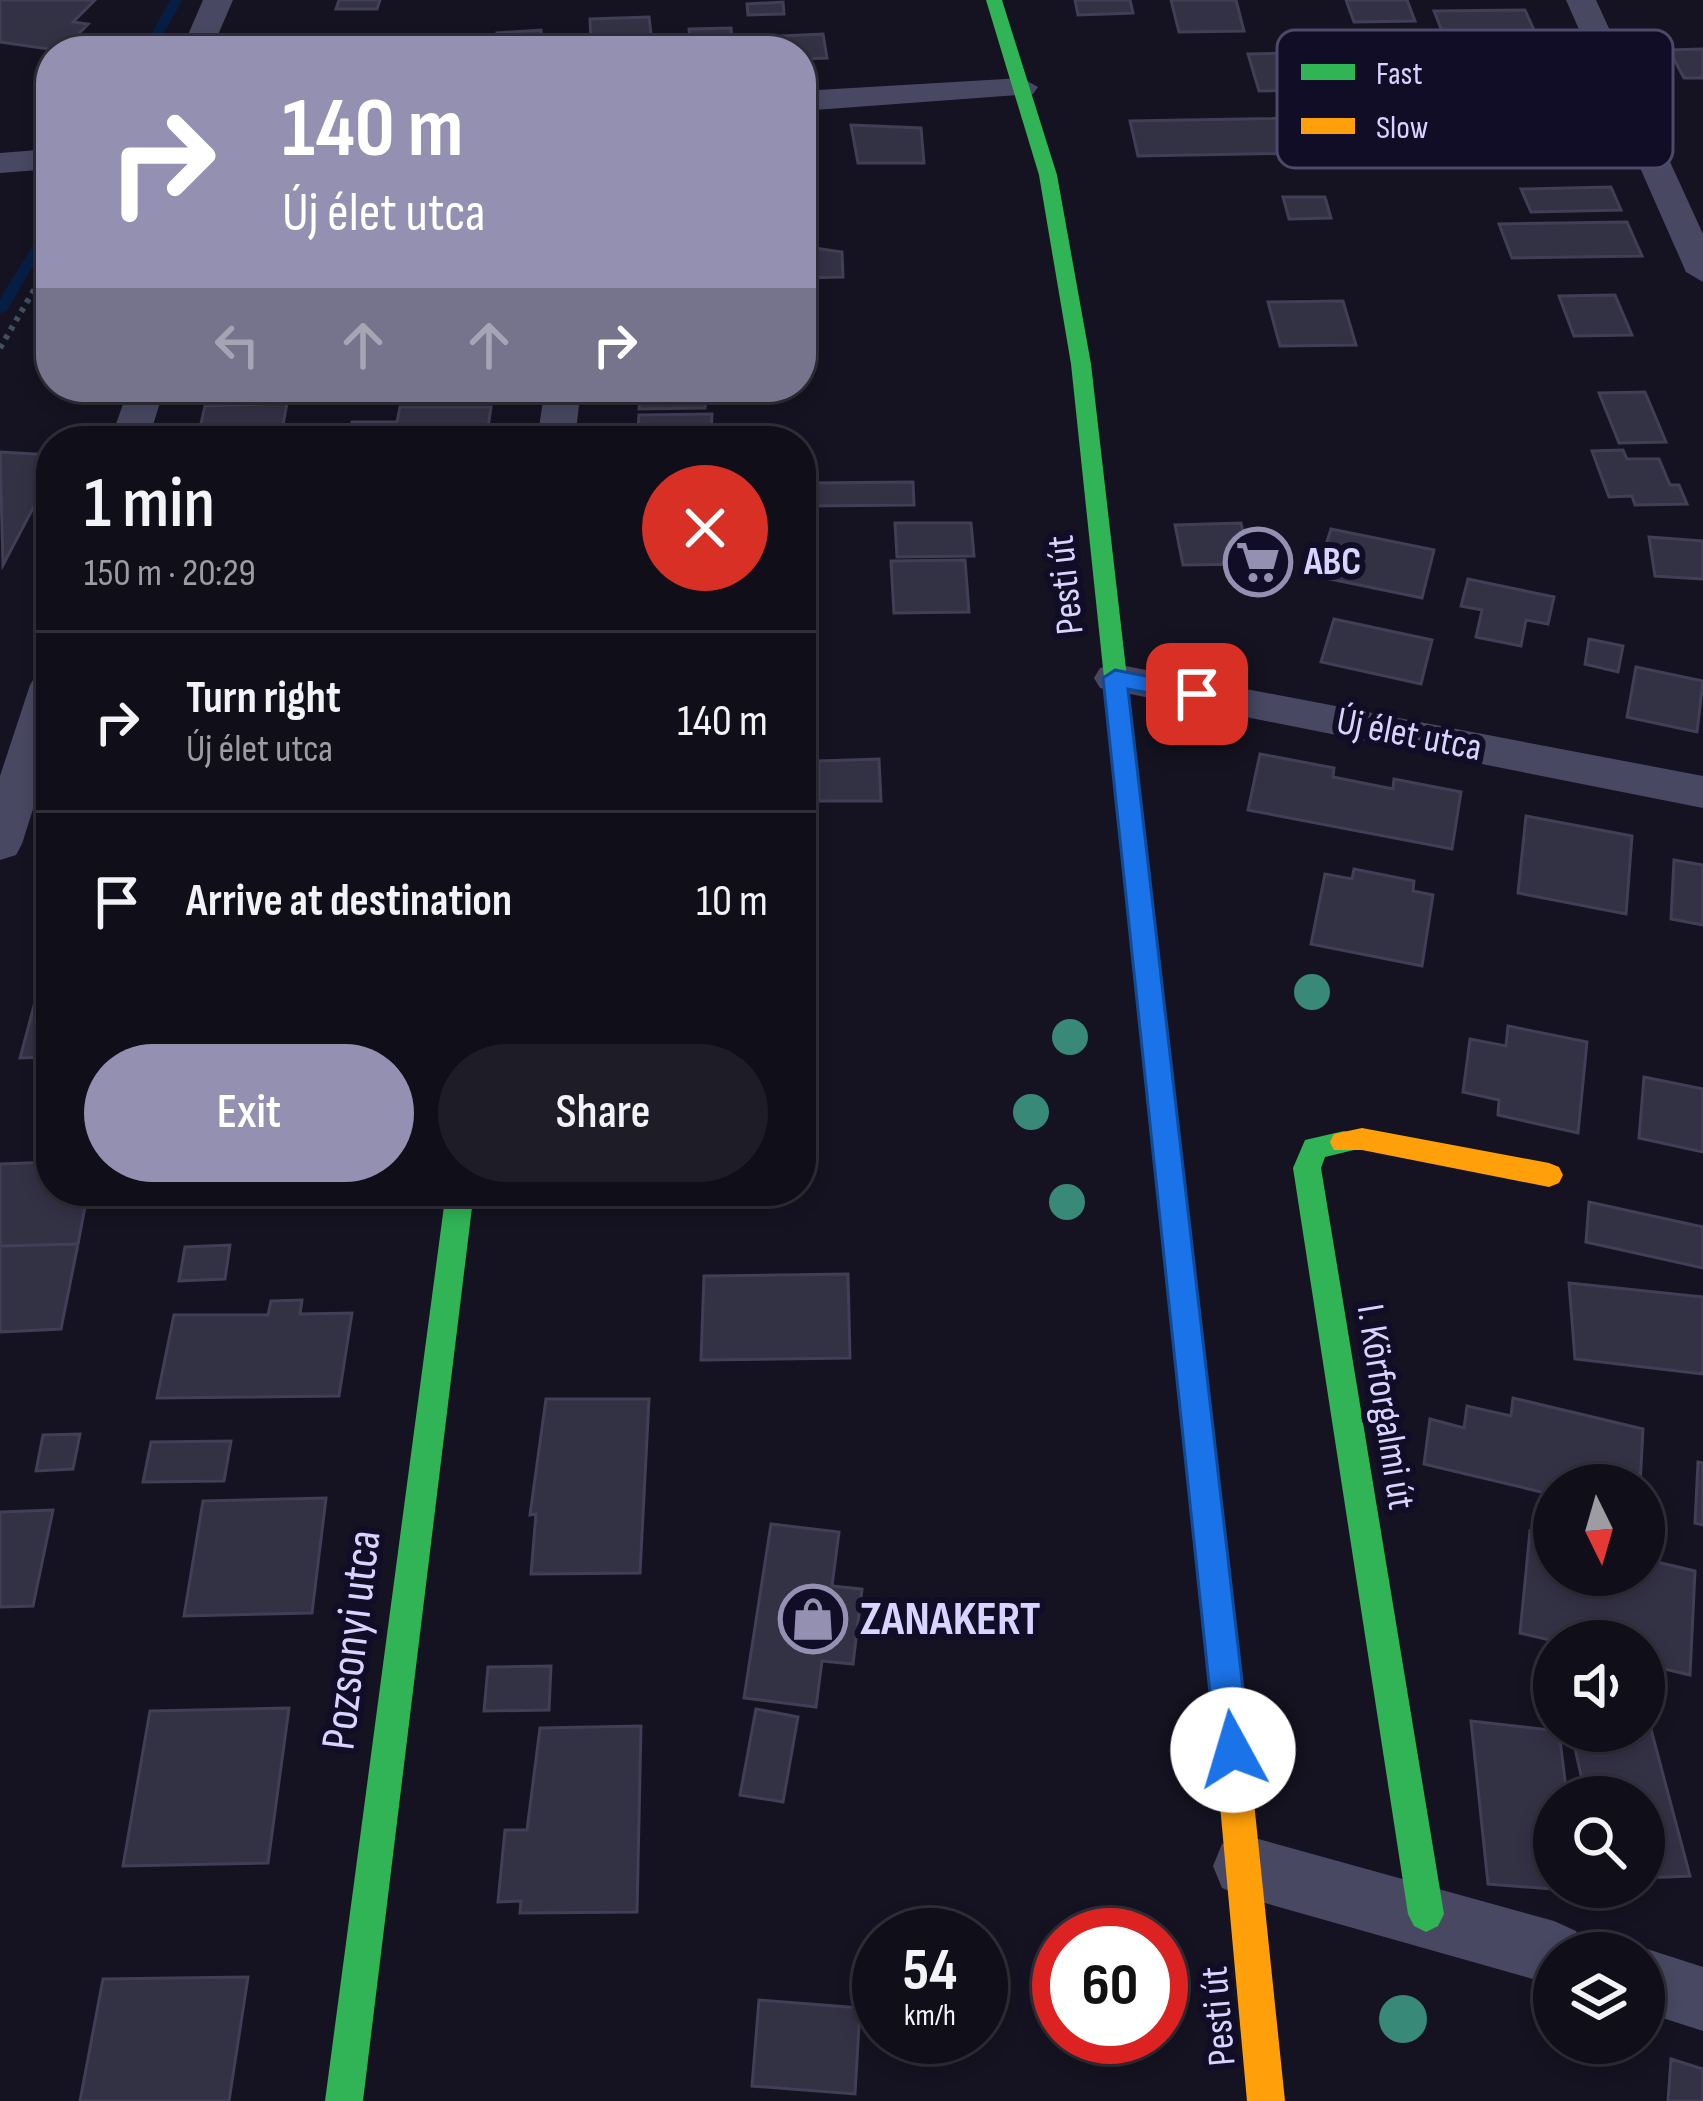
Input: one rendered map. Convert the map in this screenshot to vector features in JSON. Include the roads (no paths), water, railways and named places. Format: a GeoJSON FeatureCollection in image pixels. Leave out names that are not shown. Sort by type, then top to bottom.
{"type":"FeatureCollection","features":[{"type":"Feature","properties":{"kind":"main road","name":"Pesti út"},"geometry":{"type":"LineString","coordinates":[[994,0],[1048,176],[1081,364],[1266,2101]]}},
{"type":"Feature","properties":{"kind":"main road","name":"I. Körforgalmi út"},"geometry":{"type":"LineString","coordinates":[[1426,1914],[1307,1168],[1315,1148],[1362,1139],[1549,1175]]}},
{"type":"Feature","properties":{"kind":"main road","name":"Pozsonyi utca"},"geometry":{"type":"LineString","coordinates":[[344,2101],[458,1206]]}},
{"type":"Feature","properties":{"kind":"street"},"geometry":{"type":"LineString","coordinates":[[202,36],[218,0]]}},
{"type":"Feature","properties":{"kind":"street"},"geometry":{"type":"LineString","coordinates":[[1581,0],[1594,30]]}},
{"type":"Feature","properties":{"kind":"street"},"geometry":{"type":"LineString","coordinates":[[816,100],[1022,87]]}},
{"type":"Feature","properties":{"kind":"street"},"geometry":{"type":"LineString","coordinates":[[1656,168],[1703,272]]}},
{"type":"Feature","properties":{"kind":"street","name":"Új élet utca"},"geometry":{"type":"LineString","coordinates":[[1115,678],[1703,792]]}},
{"type":"Feature","properties":{"kind":"street"},"geometry":{"type":"LineString","coordinates":[[0,844],[36,732]]}},
{"type":"Feature","properties":{"kind":"street"},"geometry":{"type":"LineString","coordinates":[[1244,1866],[1533,1947]]}},
{"type":"Feature","properties":{"kind":"street"},"geometry":{"type":"LineString","coordinates":[[1665,1987],[1703,1999]]}},
{"type":"Feature","properties":{"kind":"waterway"},"geometry":{"type":"LineString","coordinates":[[156,36],[176,0]]}},
{"type":"Feature","properties":{"kind":"waterway"},"geometry":{"type":"LineString","coordinates":[[0,310],[36,250]]}},
{"type":"Feature","properties":{"kind":"place","name":"ABC"},"geometry":{"type":"Point","coordinates":[1258,562]}},
{"type":"Feature","properties":{"kind":"place","name":"ZANAKERT"},"geometry":{"type":"Point","coordinates":[813,1619]}}]}
